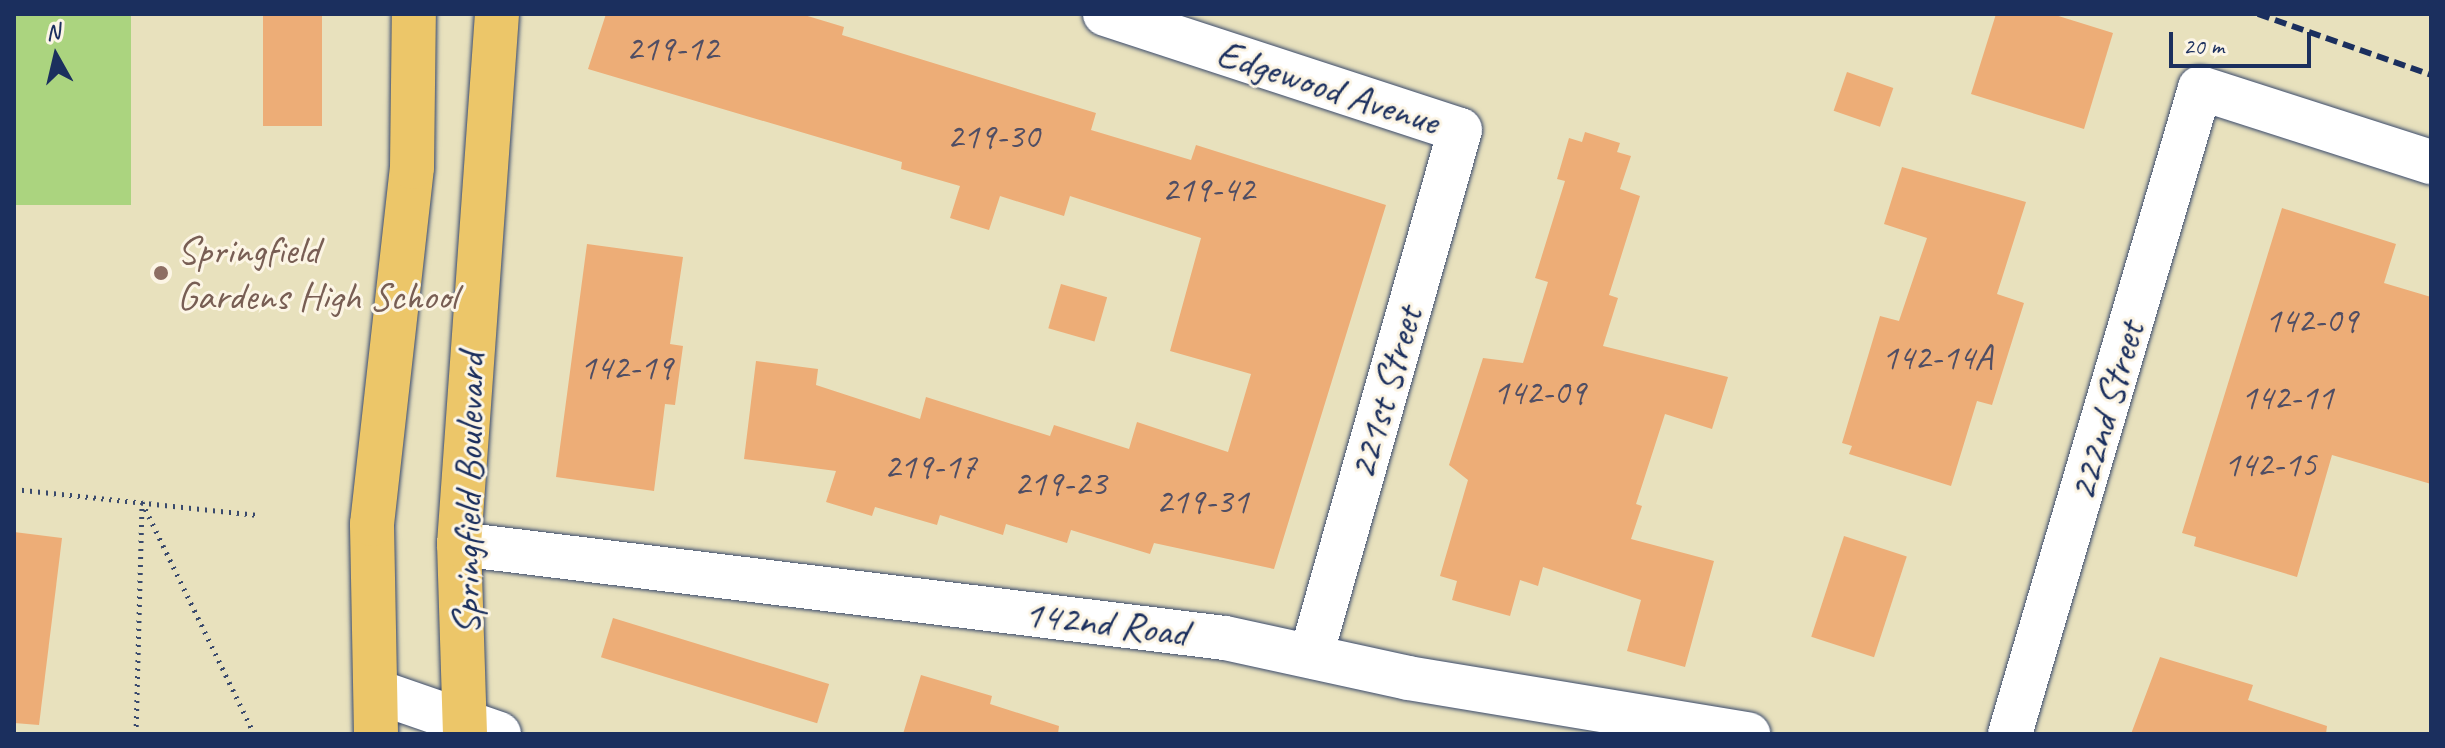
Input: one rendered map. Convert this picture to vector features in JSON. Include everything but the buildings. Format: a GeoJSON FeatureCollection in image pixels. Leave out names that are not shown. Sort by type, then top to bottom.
{"type":"FeatureCollection","features":[{"type":"Feature","properties":{"kind":"main road","name":"Springfield Boulevard"},"geometry":{"type":"LineString","coordinates":[[377,713],[372,524],[412,167],[414,14]]}},
{"type":"Feature","properties":{"kind":"main road","name":"Springfield Boulevard"},"geometry":{"type":"LineString","coordinates":[[477,730],[459,544],[497,14]]}},
{"type":"Feature","properties":{"kind":"street","name":"Edgewood Avenue"},"geometry":{"type":"LineString","coordinates":[[1105,14],[1460,130]]}},
{"type":"Feature","properties":{"kind":"street","name":"222nd Street"},"geometry":{"type":"LineString","coordinates":[[2010,734],[2200,88],[2431,162]]}},
{"type":"Feature","properties":{"kind":"street","name":"221st Street"},"geometry":{"type":"LineString","coordinates":[[1311,656],[1460,130]]}},
{"type":"Feature","properties":{"kind":"street","name":"142nd Road"},"geometry":{"type":"LineString","coordinates":[[459,544],[1225,638],[1748,734]]}},
{"type":"Feature","properties":{"kind":"street"},"geometry":{"type":"LineString","coordinates":[[377,713],[477,730]]}},
{"type":"Feature","properties":{"kind":"path"},"geometry":{"type":"LineString","coordinates":[[14,489],[256,515]]}},
{"type":"Feature","properties":{"kind":"path"},"geometry":{"type":"LineString","coordinates":[[136,734],[142,502]]}},
{"type":"Feature","properties":{"kind":"path"},"geometry":{"type":"LineString","coordinates":[[142,502],[254,734]]}},
{"type":"Feature","properties":{"kind":"green space"},"geometry":{"type":"Polygon","coordinates":[[[14,14],[131,14],[131,205],[14,205],[14,14]]]}},
{"type":"Feature","properties":{"kind":"railway"},"geometry":{"type":"LineString","coordinates":[[2258,14],[2431,75]]}},
{"type":"Feature","properties":{"kind":"place","name":"Springfield Gardens High School"},"geometry":{"type":"Point","coordinates":[161,273]}}]}
